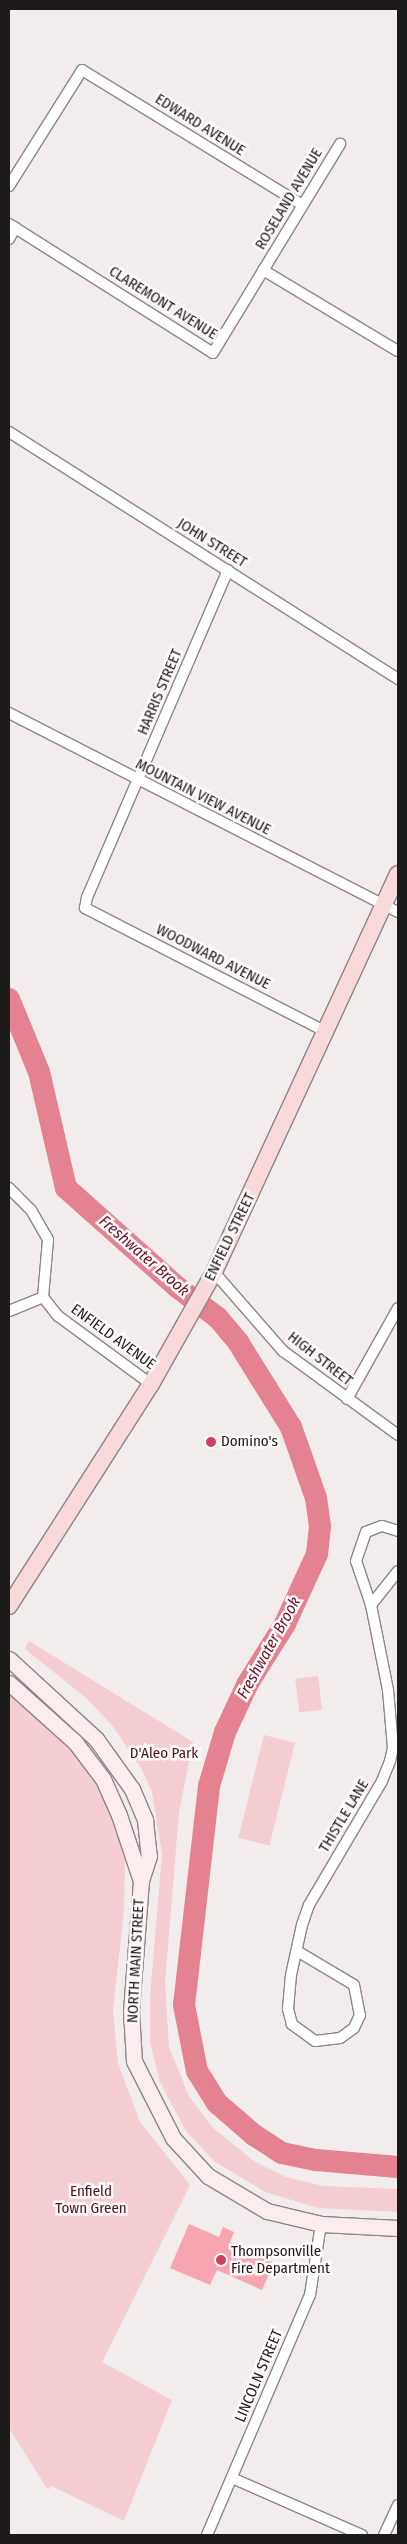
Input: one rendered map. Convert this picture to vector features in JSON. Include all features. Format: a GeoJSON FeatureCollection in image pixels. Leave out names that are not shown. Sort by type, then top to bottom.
{"type":"FeatureCollection","features":[{"type":"Feature","properties":{"kind":"main road","name":"ENFIELD STREET"},"geometry":{"type":"LineString","coordinates":[[9,1606],[150,1384],[204,1291],[326,1032],[391,908],[398,874]]}},
{"type":"Feature","properties":{"kind":"street","name":"EDWARD AVENUE"},"geometry":{"type":"LineString","coordinates":[[9,186],[82,70],[302,205]]}},
{"type":"Feature","properties":{"kind":"street","name":"ROSELAND AVENUE"},"geometry":{"type":"LineString","coordinates":[[263,270],[340,144]]}},
{"type":"Feature","properties":{"kind":"street","name":"CLAREMONT AVENUE"},"geometry":{"type":"LineString","coordinates":[[12,226],[213,353],[263,270]]}},
{"type":"Feature","properties":{"kind":"street"},"geometry":{"type":"LineString","coordinates":[[9,239],[12,226]]}},
{"type":"Feature","properties":{"kind":"street"},"geometry":{"type":"LineString","coordinates":[[263,270],[398,351]]}},
{"type":"Feature","properties":{"kind":"street","name":"JOHN STREET"},"geometry":{"type":"LineString","coordinates":[[9,432],[398,679]]}},
{"type":"Feature","properties":{"kind":"street","name":"HARRIS STREET"},"geometry":{"type":"LineString","coordinates":[[86,908],[87,897],[139,782],[228,570]]}},
{"type":"Feature","properties":{"kind":"street","name":"MOUNTAIN VIEW AVENUE"},"geometry":{"type":"LineString","coordinates":[[9,713],[139,782],[391,908]]}},
{"type":"Feature","properties":{"kind":"street","name":"WOODWARD AVENUE"},"geometry":{"type":"LineString","coordinates":[[86,908],[326,1032]]}},
{"type":"Feature","properties":{"kind":"street"},"geometry":{"type":"LineString","coordinates":[[9,1188],[31,1210],[48,1240],[42,1297],[9,1311]]}},
{"type":"Feature","properties":{"kind":"street","name":"HIGH STREET"},"geometry":{"type":"LineString","coordinates":[[214,1272],[283,1351],[398,1435]]}},
{"type":"Feature","properties":{"kind":"street","name":"ENFIELD AVENUE"},"geometry":{"type":"LineString","coordinates":[[42,1297],[58,1316],[150,1384]]}},
{"type":"Feature","properties":{"kind":"street"},"geometry":{"type":"LineString","coordinates":[[347,1399],[398,1308]]}},
{"type":"Feature","properties":{"kind":"street","name":"THISTLE LANE"},"geometry":{"type":"LineString","coordinates":[[297,1951],[354,1985],[360,2015],[354,2028],[340,2038],[315,2041],[292,2024],[289,1996],[297,1951],[309,1905],[382,1782],[390,1761],[393,1748],[393,1689],[371,1604],[359,1574],[359,1544],[375,1526],[398,1530]]}},
{"type":"Feature","properties":{"kind":"street"},"geometry":{"type":"LineString","coordinates":[[371,1604],[398,1571]]}},
{"type":"Feature","properties":{"kind":"street","name":"NORTH MAIN STREET"},"geometry":{"type":"LineString","coordinates":[[9,1659],[88,1730],[132,1789],[148,1834],[149,1856],[141,1881],[131,2011],[134,2061],[158,2114],[191,2160],[226,2190],[267,2211],[321,2224],[398,2228]]}},
{"type":"Feature","properties":{"kind":"street","name":"NORTH MAIN STREET"},"geometry":{"type":"LineString","coordinates":[[9,1682],[75,1742],[103,1779],[120,1815],[141,1881]]}},
{"type":"Feature","properties":{"kind":"street","name":"LINCOLN STREET"},"geometry":{"type":"LineString","coordinates":[[207,2535],[310,2295],[321,2224]]}},
{"type":"Feature","properties":{"kind":"street"},"geometry":{"type":"LineString","coordinates":[[232,2478],[362,2535]]}},
{"type":"Feature","properties":{"kind":"street"},"geometry":{"type":"LineString","coordinates":[[384,2535],[398,2505]]}},
{"type":"Feature","properties":{"kind":"green space","name":"D'Aleo Park"},"geometry":{"type":"Polygon","coordinates":[[[29,1641],[193,1742],[179,1812],[165,1983],[169,2047],[189,2096],[212,2127],[255,2162],[286,2177],[323,2186],[398,2189],[398,2212],[318,2208],[265,2192],[214,2161],[186,2131],[160,2082],[150,2042],[150,1996],[162,1854],[152,1792],[141,1768],[112,1725],[85,1697],[25,1649],[29,1641]]]}},
{"type":"Feature","properties":{"kind":"green space"},"geometry":{"type":"Polygon","coordinates":[[[318,1676],[322,1710],[299,1713],[295,1679],[318,1676]]]}},
{"type":"Feature","properties":{"kind":"green space","name":"Enfield Town Green"},"geometry":{"type":"Polygon","coordinates":[[[9,1694],[77,1753],[106,1797],[125,1860],[124,1910],[113,2010],[118,2063],[140,2122],[190,2185],[102,2362],[172,2400],[124,2521],[51,2486],[48,2490],[9,2428],[9,1694]]]}},
{"type":"Feature","properties":{"kind":"green space"},"geometry":{"type":"Polygon","coordinates":[[[264,1735],[295,1743],[269,1846],[238,1838],[264,1735]]]}},
{"type":"Feature","properties":{"kind":"building","name":"Thompsonville Fire Department"},"geometry":{"type":"Polygon","coordinates":[[[189,2224],[219,2237],[223,2227],[234,2232],[230,2242],[274,2263],[262,2290],[217,2270],[210,2285],[170,2268],[189,2224]]]}},
{"type":"Feature","properties":{"kind":"waterway","name":"Freshwater Brook"},"geometry":{"type":"LineString","coordinates":[[9,999],[39,1072],[66,1188],[177,1287],[218,1318],[238,1342],[291,1427],[316,1498],[320,1526],[317,1554],[285,1624],[248,1683],[225,1732],[209,1786],[184,2005],[197,2071],[217,2103],[254,2135],[282,2153],[316,2160],[398,2167]]}},
{"type":"Feature","properties":{"kind":"place","name":"Domino's"},"geometry":{"type":"Point","coordinates":[211,1442]}},
{"type":"Feature","properties":{"kind":"place","name":"Thompsonville Fire Department"},"geometry":{"type":"Point","coordinates":[221,2260]}}]}
